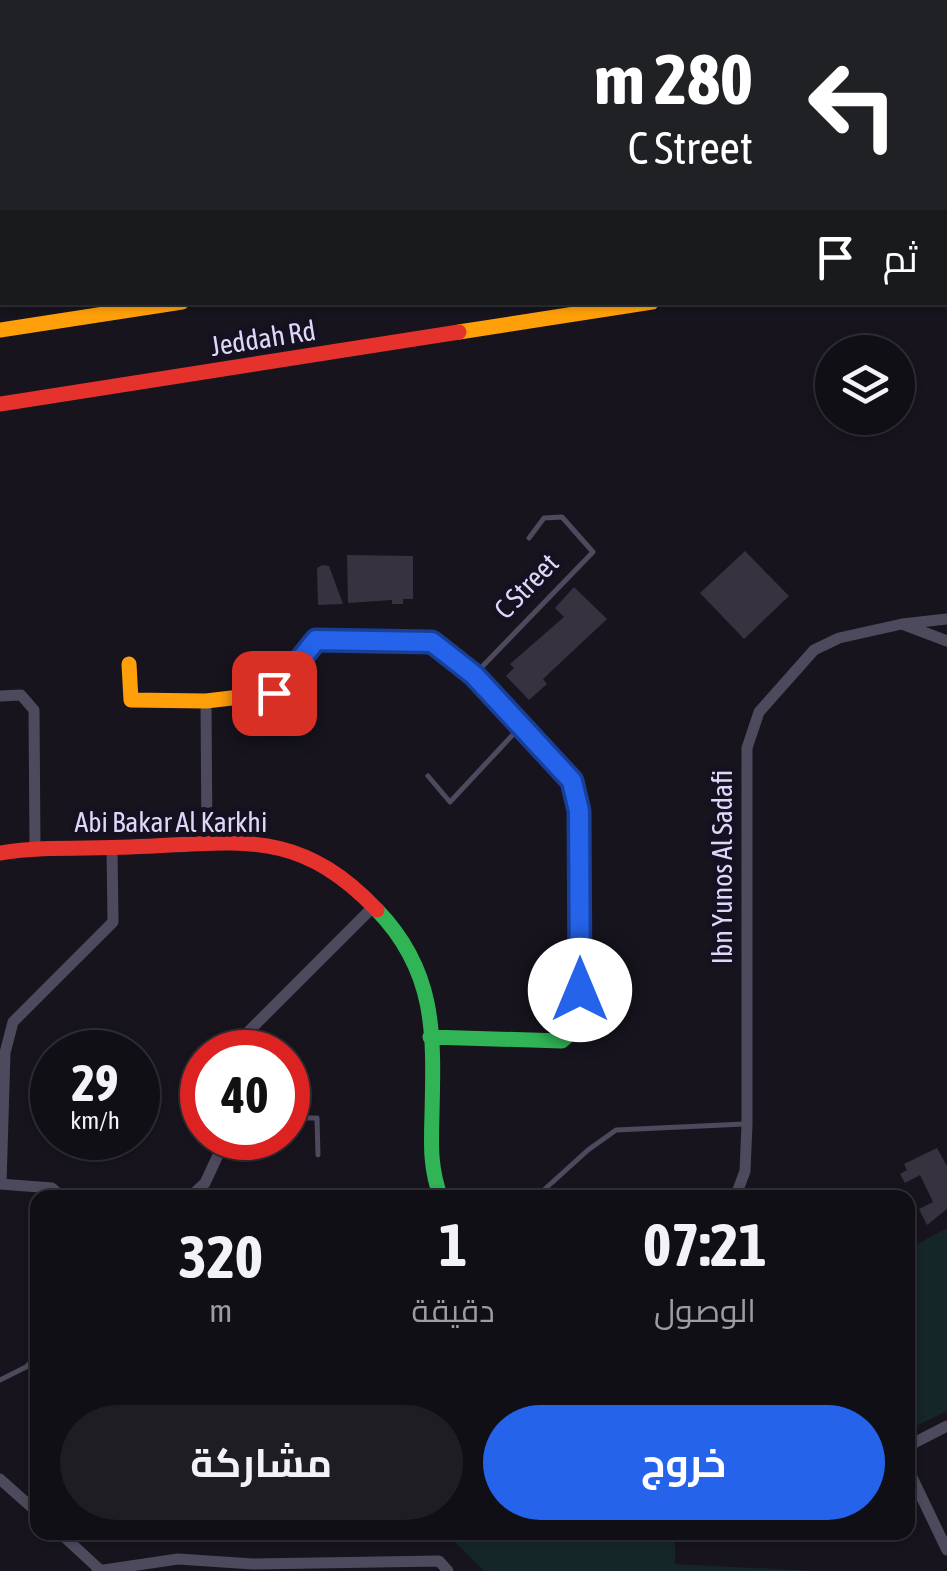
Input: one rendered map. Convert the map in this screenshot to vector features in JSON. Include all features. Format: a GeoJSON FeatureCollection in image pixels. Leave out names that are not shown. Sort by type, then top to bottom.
{"type":"FeatureCollection","features":[{"type":"Feature","properties":{"kind":"main road","name":"Jeddah Rd"},"geometry":{"type":"LineString","coordinates":[[0,330],[162,305]]}},
{"type":"Feature","properties":{"kind":"main road","name":"Jeddah Rd"},"geometry":{"type":"LineString","coordinates":[[0,404],[633,305]]}},
{"type":"Feature","properties":{"kind":"main road"},"geometry":{"type":"LineString","coordinates":[[129,664],[131,700],[206,701],[274,693],[316,640],[432,642],[474,675],[572,781],[579,811],[580,1025],[562,1041],[430,1037]]}},
{"type":"Feature","properties":{"kind":"main road","name":"Abi Bakar Al Karkhi"},"geometry":{"type":"LineString","coordinates":[[0,853],[35,846],[112,848],[265,842],[316,859],[374,906],[412,953],[428,995],[432,1172],[438,1190]]}},
{"type":"Feature","properties":{"kind":"street","name":"Ibn Yunos Al Sadafi"},"geometry":{"type":"LineString","coordinates":[[738,1190],[745,1171],[747,1124],[747,748],[759,712],[814,650],[839,638],[902,624],[947,620]]}},
{"type":"Feature","properties":{"kind":"street"},"geometry":{"type":"LineString","coordinates":[[902,624],[947,641]]}},
{"type":"Feature","properties":{"kind":"street"},"geometry":{"type":"LineString","coordinates":[[0,696],[21,695],[34,710],[35,846]]}},
{"type":"Feature","properties":{"kind":"street"},"geometry":{"type":"LineString","coordinates":[[206,701],[208,844]]}},
{"type":"Feature","properties":{"kind":"street"},"geometry":{"type":"LineString","coordinates":[[54,1190],[0,1184],[5,1053],[12,1022],[114,922],[112,848]]}},
{"type":"Feature","properties":{"kind":"street"},"geometry":{"type":"LineString","coordinates":[[250,1030],[374,906]]}},
{"type":"Feature","properties":{"kind":"street"},"geometry":{"type":"LineString","coordinates":[[197,1190],[205,1183],[216,1160]]}},
{"type":"Feature","properties":{"kind":"street"},"geometry":{"type":"LineString","coordinates":[[915,1442],[947,1426]]}},
{"type":"Feature","properties":{"kind":"street"},"geometry":{"type":"LineString","coordinates":[[0,1479],[30,1506]]}},
{"type":"Feature","properties":{"kind":"street"},"geometry":{"type":"LineString","coordinates":[[915,1484],[947,1550]]}},
{"type":"Feature","properties":{"kind":"street"},"geometry":{"type":"LineString","coordinates":[[66,1540],[98,1570],[178,1559],[253,1568],[440,1561],[448,1571]]}},
{"type":"Feature","properties":{"kind":"lane","name":"C Street"},"geometry":{"type":"LineString","coordinates":[[474,675],[593,552],[562,517],[544,518],[529,538]]}},
{"type":"Feature","properties":{"kind":"lane"},"geometry":{"type":"LineString","coordinates":[[428,776],[450,802],[522,725]]}},
{"type":"Feature","properties":{"kind":"lane"},"geometry":{"type":"LineString","coordinates":[[310,1118],[318,1118],[318,1155]]}},
{"type":"Feature","properties":{"kind":"lane"},"geometry":{"type":"LineString","coordinates":[[545,1190],[616,1130],[747,1124]]}},
{"type":"Feature","properties":{"kind":"lane"},"geometry":{"type":"LineString","coordinates":[[0,1380],[30,1363]]}},
{"type":"Feature","properties":{"kind":"shaded area"},"geometry":{"type":"Polygon","coordinates":[[[947,1228],[947,1411],[915,1427],[915,1245],[947,1228]]]}},
{"type":"Feature","properties":{"kind":"shaded area"},"geometry":{"type":"Polygon","coordinates":[[[453,1540],[675,1540],[675,1564],[816,1571],[484,1571],[453,1540]]]}},
{"type":"Feature","properties":{"kind":"building"},"geometry":{"type":"Polygon","coordinates":[[[745,551],[789,596],[744,639],[700,593],[745,551]]]}},
{"type":"Feature","properties":{"kind":"building"},"geometry":{"type":"Polygon","coordinates":[[[347,555],[413,556],[413,599],[403,599],[403,604],[392,604],[392,600],[348,603],[347,555]]]}},
{"type":"Feature","properties":{"kind":"building"},"geometry":{"type":"Polygon","coordinates":[[[329,566],[343,604],[318,605],[317,568],[329,566]]]}},
{"type":"Feature","properties":{"kind":"building"},"geometry":{"type":"Polygon","coordinates":[[[574,587],[607,619],[543,679],[547,684],[529,700],[506,676],[514,668],[510,664],[564,617],[555,608],[574,587]]]}},
{"type":"Feature","properties":{"kind":"building"},"geometry":{"type":"Polygon","coordinates":[[[937,1148],[947,1166],[947,1209],[927,1225],[919,1209],[933,1202],[920,1175],[905,1183],[900,1174],[907,1170],[904,1164],[937,1148]]]}},
{"type":"Feature","properties":{"kind":"traffic: fast"},"geometry":{"type":"LineString","coordinates":[[430,1037],[562,1041],[580,1025],[579,811],[572,781],[515,719]]}},
{"type":"Feature","properties":{"kind":"traffic: fast"},"geometry":{"type":"LineString","coordinates":[[377,910],[411,956],[427,1004],[433,1057],[432,1156],[439,1190]]}},
{"type":"Feature","properties":{"kind":"traffic: slow"},"geometry":{"type":"LineString","coordinates":[[0,330],[162,305]]}},
{"type":"Feature","properties":{"kind":"traffic: slow"},"geometry":{"type":"LineString","coordinates":[[459,332],[633,305]]}},
{"type":"Feature","properties":{"kind":"traffic: slow"},"geometry":{"type":"LineString","coordinates":[[129,664],[131,700],[206,701],[274,693],[316,641],[432,642],[474,675],[515,719]]}},
{"type":"Feature","properties":{"kind":"traffic: jam"},"geometry":{"type":"LineString","coordinates":[[0,404],[459,332]]}},
{"type":"Feature","properties":{"kind":"traffic: jam"},"geometry":{"type":"LineString","coordinates":[[0,853],[201,843],[262,845],[319,863],[377,910]]}},
{"type":"Feature","properties":{"kind":"route"},"geometry":{"type":"LineString","coordinates":[[274,693],[316,640],[432,642],[474,675],[572,781],[579,811],[580,990]]}}]}
